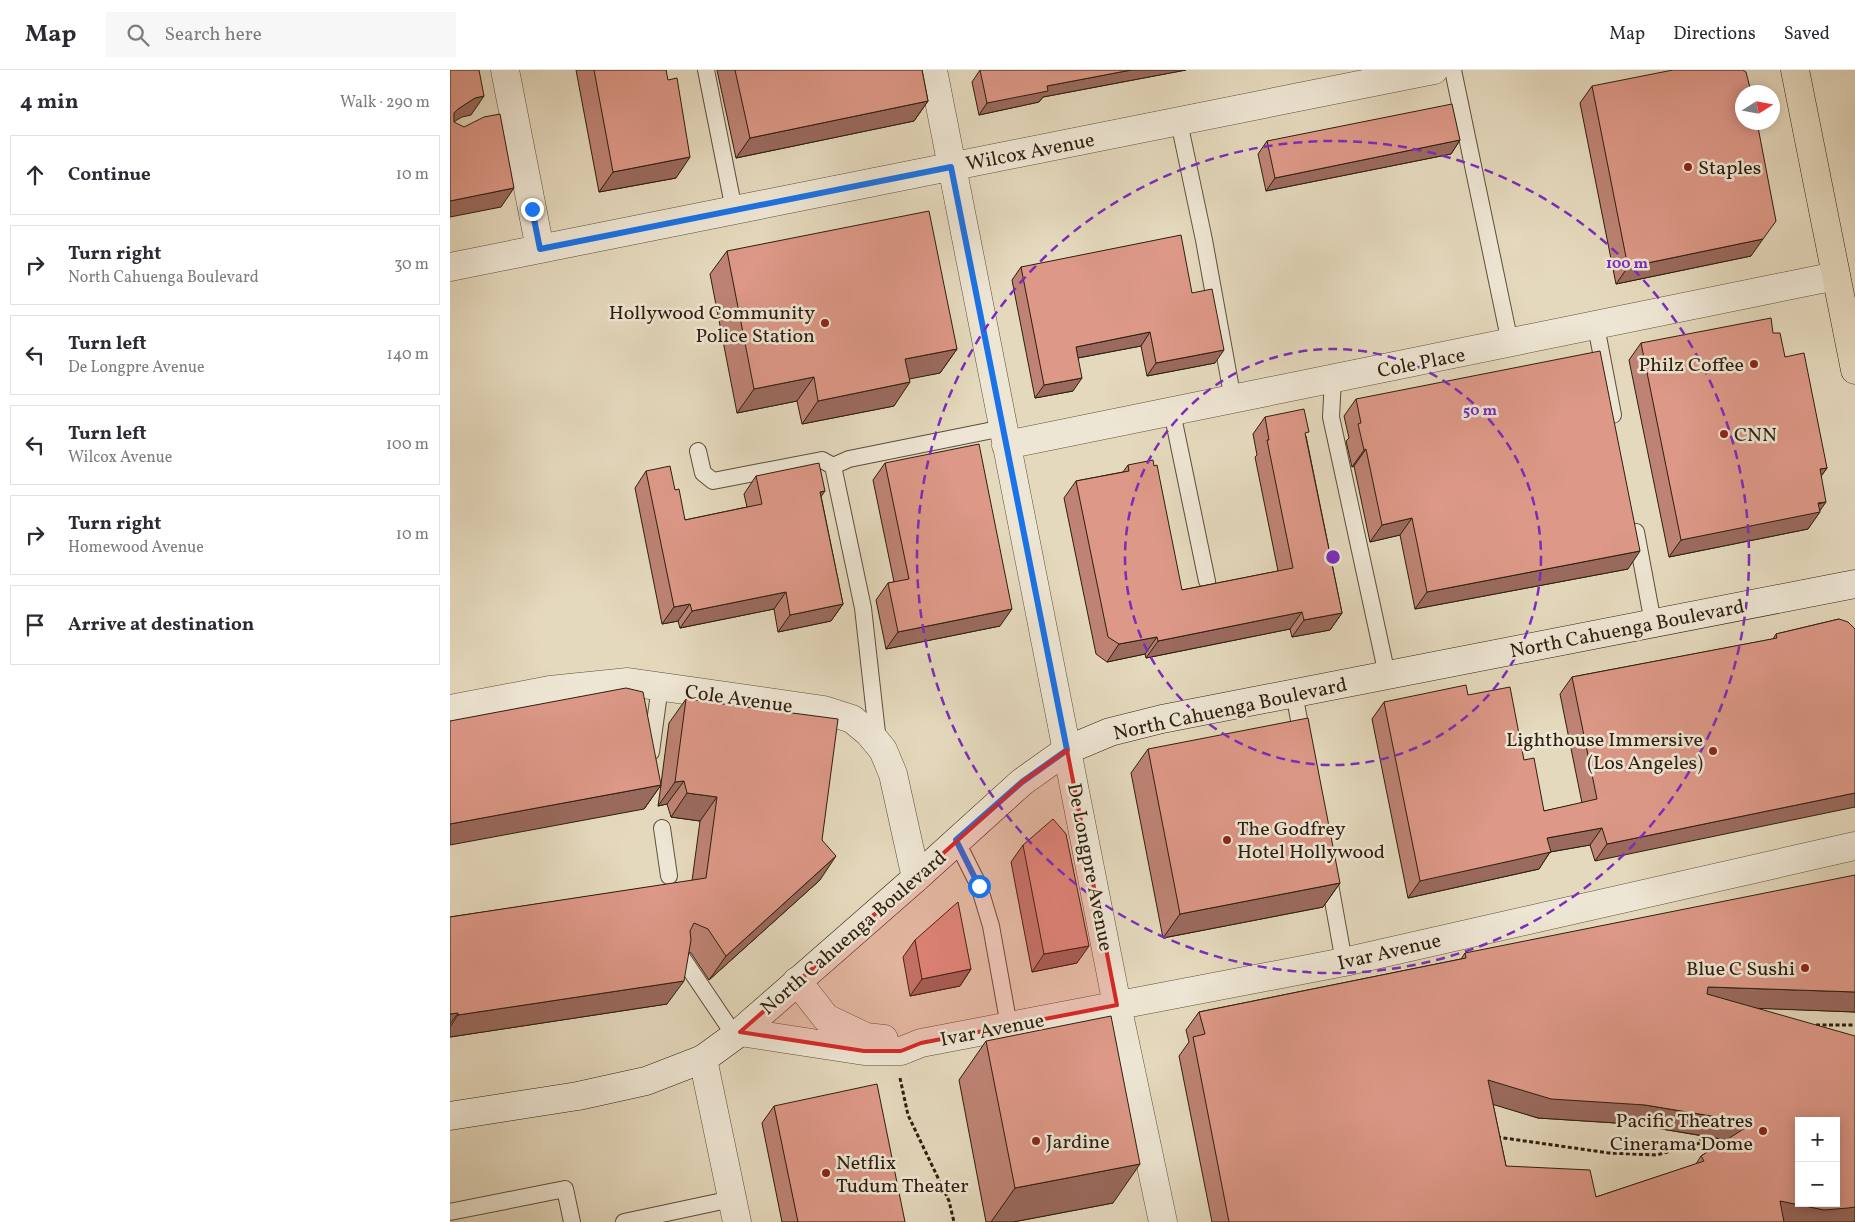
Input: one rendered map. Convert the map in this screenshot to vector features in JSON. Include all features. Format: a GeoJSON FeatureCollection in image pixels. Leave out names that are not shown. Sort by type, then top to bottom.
{"type":"FeatureCollection","features":[{"type":"Feature","properties":{"kind":"main road"},"geometry":{"type":"LineString","coordinates":[[1795,70],[1855,370]]}},
{"type":"Feature","properties":{"kind":"street"},"geometry":{"type":"LineString","coordinates":[[506,70],[507,119],[540,249]]}},
{"type":"Feature","properties":{"kind":"street","name":"De Longpre Avenue"},"geometry":{"type":"LineString","coordinates":[[933,70],[1117,1005],[1163,1222]]}},
{"type":"Feature","properties":{"kind":"street","name":"Wilcox Avenue"},"geometry":{"type":"LineString","coordinates":[[450,267],[1434,70]]}},
{"type":"Feature","properties":{"kind":"street","name":"Cole Place"},"geometry":{"type":"LineString","coordinates":[[1004,436],[1172,412],[1836,276]]}},
{"type":"Feature","properties":{"kind":"street","name":"North Cahuenga Boulevard"},"geometry":{"type":"LineString","coordinates":[[450,1116],[588,1094],[646,1081],[703,1058],[737,1034],[916,878],[1022,782],[1067,750],[1110,732],[1162,718],[1855,584]]}},
{"type":"Feature","properties":{"kind":"street","name":"Cole Avenue"},"geometry":{"type":"LineString","coordinates":[[450,709],[550,690],[628,682],[824,710],[852,720],[869,733],[884,750],[893,774],[916,878]]}},
{"type":"Feature","properties":{"kind":"street","name":"Ivar Avenue"},"geometry":{"type":"LineString","coordinates":[[737,1034],[864,1051],[901,1051],[921,1043],[1344,962],[1855,846]]}},
{"type":"Feature","properties":{"kind":"street","name":"Ivar Avenue"},"geometry":{"type":"LineString","coordinates":[[797,981],[826,1018],[866,1037],[921,1043]]}},
{"type":"Feature","properties":{"kind":"street"},"geometry":{"type":"LineString","coordinates":[[703,1058],[734,1211]]}},
{"type":"Feature","properties":{"kind":"lane"},"geometry":{"type":"LineString","coordinates":[[706,70],[734,210]]}},
{"type":"Feature","properties":{"kind":"lane"},"geometry":{"type":"LineString","coordinates":[[1453,70],[1510,344]]}},
{"type":"Feature","properties":{"kind":"lane"},"geometry":{"type":"LineString","coordinates":[[1179,122],[1204,240],[1233,400]]}},
{"type":"Feature","properties":{"kind":"lane"},"geometry":{"type":"LineString","coordinates":[[1596,326],[1617,435]]}},
{"type":"Feature","properties":{"kind":"lane"},"geometry":{"type":"LineString","coordinates":[[1333,379],[1331,417],[1387,675]]}},
{"type":"Feature","properties":{"kind":"lane"},"geometry":{"type":"LineString","coordinates":[[1172,412],[1207,581]]}},
{"type":"Feature","properties":{"kind":"lane"},"geometry":{"type":"LineString","coordinates":[[833,466],[849,460],[1004,436]]}},
{"type":"Feature","properties":{"kind":"lane"},"geometry":{"type":"LineString","coordinates":[[698,451],[703,473],[713,481],[822,460],[833,466],[864,608],[879,745]]}},
{"type":"Feature","properties":{"kind":"lane"},"geometry":{"type":"LineString","coordinates":[[1632,513],[1653,623]]}},
{"type":"Feature","properties":{"kind":"lane"},"geometry":{"type":"LineString","coordinates":[[651,752],[660,686]]}},
{"type":"Feature","properties":{"kind":"lane"},"geometry":{"type":"LineString","coordinates":[[1294,693],[1306,752]]}},
{"type":"Feature","properties":{"kind":"lane"},"geometry":{"type":"LineString","coordinates":[[662,828],[669,876]]}},
{"type":"Feature","properties":{"kind":"lane"},"geometry":{"type":"LineString","coordinates":[[956,840],[979,886],[992,926],[1009,1026]]}},
{"type":"Feature","properties":{"kind":"lane"},"geometry":{"type":"LineString","coordinates":[[1325,856],[1344,962]]}},
{"type":"Feature","properties":{"kind":"lane"},"geometry":{"type":"LineString","coordinates":[[683,959],[737,1034]]}},
{"type":"Feature","properties":{"kind":"lane"},"geometry":{"type":"LineString","coordinates":[[450,1212],[565,1189],[572,1222]]}},
{"type":"Feature","properties":{"kind":"lane"},"geometry":{"type":"LineString","coordinates":[[624,1222],[734,1211]]}},
{"type":"Feature","properties":{"kind":"path"},"geometry":{"type":"LineString","coordinates":[[1811,1026],[1855,1025]]}},
{"type":"Feature","properties":{"kind":"path"},"geometry":{"type":"LineString","coordinates":[[900,1074],[908,1114],[949,1201],[954,1222]]}},
{"type":"Feature","properties":{"kind":"path"},"geometry":{"type":"LineString","coordinates":[[1492,1136],[1609,1154],[1657,1155],[1700,1143],[1705,1124]]}},
{"type":"Feature","properties":{"kind":"highlighted area"},"geometry":{"type":"Polygon","coordinates":[[[1067,750],[1117,1005],[921,1043],[901,1051],[864,1051],[740,1032],[916,878],[1022,782],[1067,750]]]}},
{"type":"Feature","properties":{"kind":"building"},"geometry":{"type":"Polygon","coordinates":[[[450,70],[479,70],[484,96],[475,98],[458,109],[454,113],[454,122],[464,127],[484,117],[500,114],[514,188],[450,201],[450,70]]]}},
{"type":"Feature","properties":{"kind":"building"},"geometry":{"type":"Polygon","coordinates":[[[594,70],[666,70],[668,80],[677,78],[690,157],[613,172],[594,70]]]}},
{"type":"Feature","properties":{"kind":"building"},"geometry":{"type":"Polygon","coordinates":[[[735,70],[922,70],[928,101],[750,138],[735,70]]]}},
{"type":"Feature","properties":{"kind":"building"},"geometry":{"type":"Polygon","coordinates":[[[980,70],[1131,70],[1047,86],[1048,91],[987,103],[980,70]]]}},
{"type":"Feature","properties":{"kind":"building"},"geometry":{"type":"Polygon","coordinates":[[[1673,70],[1743,70],[1746,72],[1749,85],[1735,85],[1735,130],[1759,130],[1776,221],[1763,239],[1628,267],[1592,86],[1673,70]]]}},
{"type":"Feature","properties":{"kind":"building"},"geometry":{"type":"Polygon","coordinates":[[[1452,104],[1460,140],[1275,178],[1267,141],[1452,104]]]}},
{"type":"Feature","properties":{"kind":"building","name":"Hollywood Community Police Station"},"geometry":{"type":"Polygon","coordinates":[[[929,211],[957,349],[905,359],[910,382],[818,401],[814,377],[754,389],[727,251],[929,211]]]}},
{"type":"Feature","properties":{"kind":"building"},"geometry":{"type":"Polygon","coordinates":[[[1181,235],[1192,293],[1212,289],[1224,350],[1156,363],[1150,332],[1076,347],[1082,378],[1044,385],[1021,267],[1181,235]]]}},
{"type":"Feature","properties":{"kind":"building","name":"CNN"},"geometry":{"type":"Polygon","coordinates":[[[1771,318],[1773,333],[1780,333],[1785,357],[1804,353],[1827,468],[1820,469],[1826,502],[1818,503],[1820,512],[1681,540],[1641,343],[1771,318]]]}},
{"type":"Feature","properties":{"kind":"building"},"geometry":{"type":"Polygon","coordinates":[[[1600,351],[1640,551],[1427,592],[1412,518],[1382,525],[1366,449],[1364,450],[1358,424],[1361,423],[1356,399],[1600,351]]]}},
{"type":"Feature","properties":{"kind":"building"},"geometry":{"type":"Polygon","coordinates":[[[1304,409],[1309,432],[1305,433],[1342,613],[1304,620],[1302,612],[1158,641],[1157,637],[1119,644],[1108,637],[1076,481],[1129,471],[1128,465],[1153,460],[1154,466],[1157,465],[1182,590],[1293,568],[1267,440],[1269,440],[1265,417],[1304,409]]]}},
{"type":"Feature","properties":{"kind":"building"},"geometry":{"type":"Polygon","coordinates":[[[979,444],[1012,609],[898,632],[888,583],[909,579],[885,463],[979,444]]]}},
{"type":"Feature","properties":{"kind":"building"},"geometry":{"type":"Polygon","coordinates":[[[819,463],[825,491],[820,492],[843,604],[790,615],[786,592],[692,611],[690,604],[674,607],[646,471],[670,466],[675,490],[679,489],[685,520],[762,504],[756,476],[819,463]]]}},
{"type":"Feature","properties":{"kind":"building"},"geometry":{"type":"Polygon","coordinates":[[[1839,619],[1848,622],[1855,629],[1855,793],[1607,844],[1602,828],[1547,838],[1551,852],[1420,881],[1384,702],[1466,685],[1468,695],[1510,687],[1524,760],[1534,758],[1544,811],[1597,799],[1572,677],[1777,638],[1776,634],[1839,619]]]}},
{"type":"Feature","properties":{"kind":"building"},"geometry":{"type":"Polygon","coordinates":[[[626,688],[643,692],[661,785],[450,824],[450,721],[626,688]]]}},
{"type":"Feature","properties":{"kind":"building"},"geometry":{"type":"Polygon","coordinates":[[[686,699],[838,719],[822,840],[836,856],[726,956],[708,929],[694,923],[690,931],[691,940],[684,981],[458,1015],[458,1013],[450,1014],[450,917],[706,878],[717,797],[687,793],[684,781],[675,782],[686,699]]]}},
{"type":"Feature","properties":{"kind":"building","name":"The Godfrey Hotel Hollywood"},"geometry":{"type":"Polygon","coordinates":[[[1308,718],[1340,883],[1180,914],[1148,749],[1308,718]]]}},
{"type":"Feature","properties":{"kind":"building"},"geometry":{"type":"Polygon","coordinates":[[[1053,819],[1066,834],[1089,946],[1044,954],[1023,845],[1053,819]]]}},
{"type":"Feature","properties":{"kind":"building"},"geometry":{"type":"Polygon","coordinates":[[[1855,875],[1855,992],[1708,987],[1707,994],[1855,1036],[1855,1207],[1824,1210],[1809,1207],[1840,1207],[1840,1117],[1795,1117],[1795,1204],[1780,1201],[1784,1222],[1229,1222],[1193,1037],[1205,1034],[1199,1012],[1466,958],[1465,953],[1855,875]],[[1488,1080],[1506,1166],[1590,1170],[1596,1197],[1704,1161],[1701,1156],[1753,1123],[1645,1105],[1551,1099],[1488,1080]]]}},
{"type":"Feature","properties":{"kind":"building"},"geometry":{"type":"Polygon","coordinates":[[[958,902],[971,969],[922,979],[915,940],[958,902]]]}},
{"type":"Feature","properties":{"kind":"building"},"geometry":{"type":"Polygon","coordinates":[[[1111,1016],[1140,1164],[1015,1188],[986,1041],[1111,1016]]]}},
{"type":"Feature","properties":{"kind":"building","name":"Netflix Tudum Theater"},"geometry":{"type":"Polygon","coordinates":[[[877,1084],[905,1222],[798,1222],[774,1106],[877,1084]]]}},
{"type":"Feature","properties":{"kind":"place","name":"Staples"},"geometry":{"type":"Point","coordinates":[1688,167]}},
{"type":"Feature","properties":{"kind":"place","name":"Hollywood Community Police Station"},"geometry":{"type":"Point","coordinates":[825,323]}},
{"type":"Feature","properties":{"kind":"place","name":"Philz Coffee"},"geometry":{"type":"Point","coordinates":[1754,364]}},
{"type":"Feature","properties":{"kind":"place","name":"CNN"},"geometry":{"type":"Point","coordinates":[1724,434]}},
{"type":"Feature","properties":{"kind":"place","name":"Lighthouse Immersive (Los Angeles)"},"geometry":{"type":"Point","coordinates":[1713,751]}},
{"type":"Feature","properties":{"kind":"place","name":"The Godfrey Hotel Hollywood"},"geometry":{"type":"Point","coordinates":[1227,840]}},
{"type":"Feature","properties":{"kind":"place","name":"Blue C Sushi"},"geometry":{"type":"Point","coordinates":[1805,968]}},
{"type":"Feature","properties":{"kind":"place","name":"Pacific Theatres Cinerama Dome"},"geometry":{"type":"Point","coordinates":[1763,1131]}},
{"type":"Feature","properties":{"kind":"place","name":"Jardine"},"geometry":{"type":"Point","coordinates":[1036,1141]}},
{"type":"Feature","properties":{"kind":"place","name":"Netflix Tudum Theater"},"geometry":{"type":"Point","coordinates":[826,1173]}},
{"type":"Feature","properties":{"kind":"route"},"geometry":{"type":"LineString","coordinates":[[532,209],[540,249],[951,167],[1067,750],[1022,782],[956,840],[979,886]]}}]}
